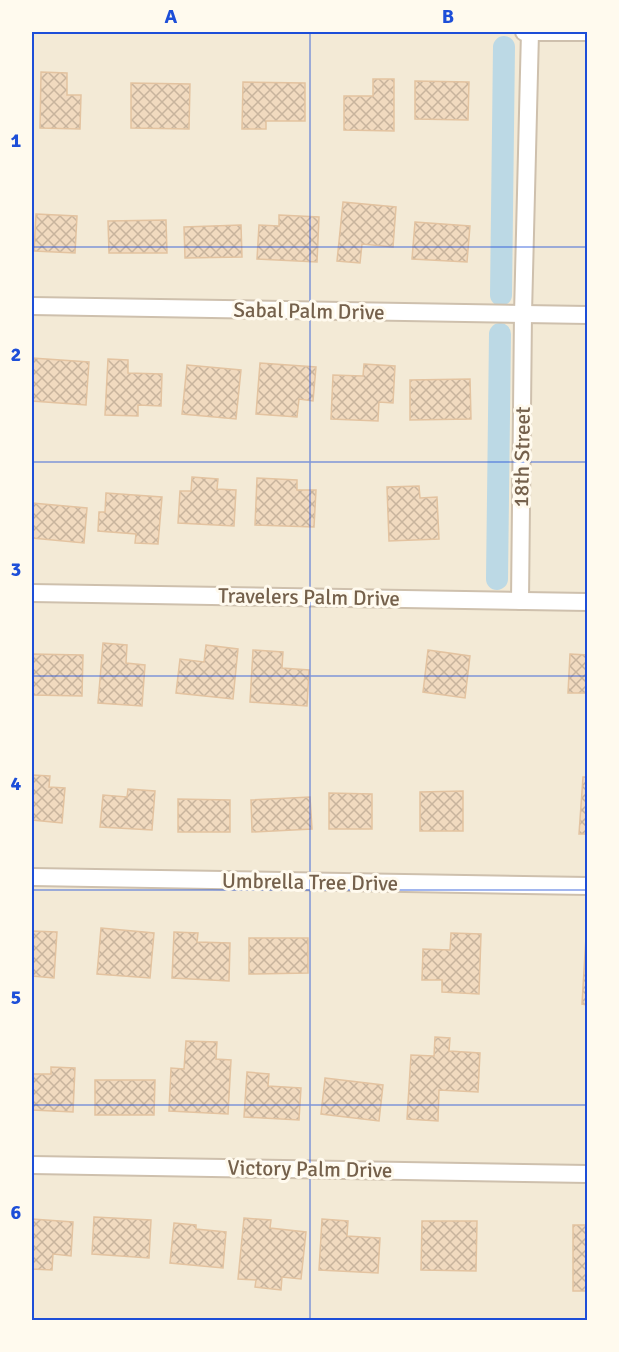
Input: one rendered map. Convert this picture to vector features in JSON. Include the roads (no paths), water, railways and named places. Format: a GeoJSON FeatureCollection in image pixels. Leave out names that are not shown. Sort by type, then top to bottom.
{"type":"FeatureCollection","features":[{"type":"Feature","properties":{"kind":"street"},"geometry":{"type":"LineString","coordinates":[[524,32],[588,32]]}},
{"type":"Feature","properties":{"kind":"street","name":"18th Street"},"geometry":{"type":"LineString","coordinates":[[520,601],[523,314],[530,32]]}},
{"type":"Feature","properties":{"kind":"street","name":"Sabal Palm Drive"},"geometry":{"type":"LineString","coordinates":[[32,306],[588,315]]}},
{"type":"Feature","properties":{"kind":"street","name":"Travelers Palm Drive"},"geometry":{"type":"LineString","coordinates":[[32,592],[588,602]]}},
{"type":"Feature","properties":{"kind":"street","name":"Umbrella Tree Drive"},"geometry":{"type":"LineString","coordinates":[[32,878],[588,886]]}},
{"type":"Feature","properties":{"kind":"street","name":"Victory Palm Drive"},"geometry":{"type":"LineString","coordinates":[[32,1165],[588,1174]]}},
{"type":"Feature","properties":{"kind":"waterway"},"geometry":{"type":"LineString","coordinates":[[501,295],[504,47]]}},
{"type":"Feature","properties":{"kind":"waterway"},"geometry":{"type":"LineString","coordinates":[[497,579],[500,334]]}}]}
